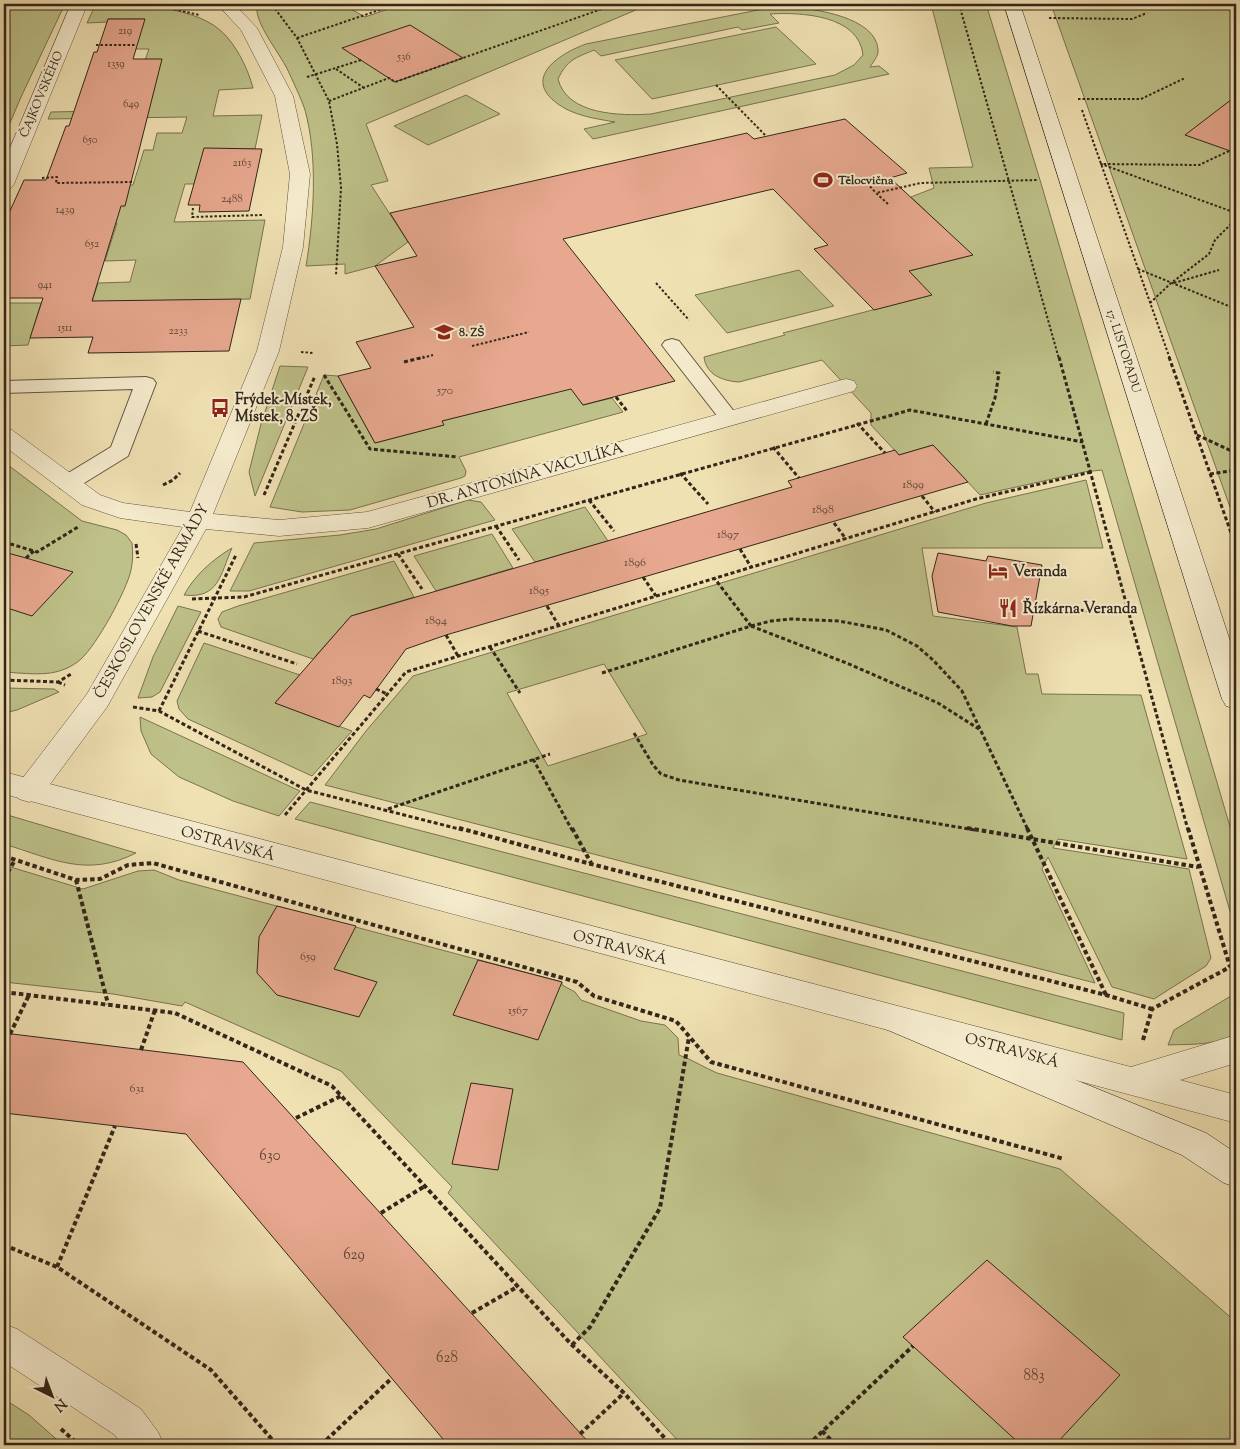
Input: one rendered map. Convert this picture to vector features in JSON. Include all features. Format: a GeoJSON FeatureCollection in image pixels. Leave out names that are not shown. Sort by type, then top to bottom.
{"type":"FeatureCollection","features":[{"type":"Feature","properties":{"kind":"street","name":"ČESKOSLOVENSKÉ ARMÁDY"},"geometry":{"type":"LineString","coordinates":[[17,787],[97,700],[198,521],[268,350],[294,248],[300,174],[284,96],[248,28],[225,4]]}},
{"type":"Feature","properties":{"kind":"street","name":"17. LISTOPADU"},"geometry":{"type":"LineString","coordinates":[[1012,4],[1236,699]]}},
{"type":"Feature","properties":{"kind":"street","name":"ČAJKOVSKÉHO"},"geometry":{"type":"LineString","coordinates":[[4,184],[79,5]]}},
{"type":"Feature","properties":{"kind":"street","name":"DR. ANTONÍNA VACULÍKA"},"geometry":{"type":"LineString","coordinates":[[198,521],[279,528],[368,520],[846,386]]}},
{"type":"Feature","properties":{"kind":"street"},"geometry":{"type":"LineString","coordinates":[[4,435],[91,500],[120,510],[198,521]]}},
{"type":"Feature","properties":{"kind":"street","name":"OSTRAVSKÁ"},"geometry":{"type":"LineString","coordinates":[[17,787],[1236,1109]]}},
{"type":"Feature","properties":{"kind":"street"},"geometry":{"type":"LineString","coordinates":[[894,1019],[1194,1144],[1236,1172]]}},
{"type":"Feature","properties":{"kind":"street"},"geometry":{"type":"LineString","coordinates":[[1132,1081],[1236,1049]]}},
{"type":"Feature","properties":{"kind":"street"},"geometry":{"type":"LineString","coordinates":[[4,1341],[128,1422],[146,1445]]}},
{"type":"Feature","properties":{"kind":"lane"},"geometry":{"type":"LineString","coordinates":[[672,345],[729,418]]}},
{"type":"Feature","properties":{"kind":"lane"},"geometry":{"type":"LineString","coordinates":[[4,387],[146,383],[120,451],[68,483]]}},
{"type":"Feature","properties":{"kind":"path"},"geometry":{"type":"LineString","coordinates":[[386,4],[390,6]]}},
{"type":"Feature","properties":{"kind":"path"},"geometry":{"type":"LineString","coordinates":[[297,38],[397,4]]}},
{"type":"Feature","properties":{"kind":"path"},"geometry":{"type":"LineString","coordinates":[[329,100],[390,78],[395,82],[616,4]]}},
{"type":"Feature","properties":{"kind":"path"},"geometry":{"type":"LineString","coordinates":[[959,4],[1083,442],[1198,866],[1230,967]]}},
{"type":"Feature","properties":{"kind":"path"},"geometry":{"type":"LineString","coordinates":[[1230,4],[1236,13]]}},
{"type":"Feature","properties":{"kind":"path"},"geometry":{"type":"LineString","coordinates":[[4,5],[157,5],[179,8],[201,16]]}},
{"type":"Feature","properties":{"kind":"path"},"geometry":{"type":"LineString","coordinates":[[1047,11],[1052,27]]}},
{"type":"Feature","properties":{"kind":"path"},"geometry":{"type":"LineString","coordinates":[[1049,18],[1132,19],[1147,13]]}},
{"type":"Feature","properties":{"kind":"path"},"geometry":{"type":"LineString","coordinates":[[91,45],[136,45]]}},
{"type":"Feature","properties":{"kind":"path"},"geometry":{"type":"LineString","coordinates":[[317,75],[361,60]]}},
{"type":"Feature","properties":{"kind":"path"},"geometry":{"type":"LineString","coordinates":[[336,68],[364,88]]}},
{"type":"Feature","properties":{"kind":"path"},"geometry":{"type":"LineString","coordinates":[[1078,99],[1141,99],[1185,78]]}},
{"type":"Feature","properties":{"kind":"path"},"geometry":{"type":"LineString","coordinates":[[716,85],[766,136]]}},
{"type":"Feature","properties":{"kind":"path"},"geometry":{"type":"LineString","coordinates":[[1081,108],[1236,547]]}},
{"type":"Feature","properties":{"kind":"path"},"geometry":{"type":"LineString","coordinates":[[1101,164],[1199,165],[1229,151]]}},
{"type":"Feature","properties":{"kind":"path"},"geometry":{"type":"LineString","coordinates":[[1101,164],[1236,213]]}},
{"type":"Feature","properties":{"kind":"path"},"geometry":{"type":"LineString","coordinates":[[38,178],[58,178],[56,183],[134,182]]}},
{"type":"Feature","properties":{"kind":"path"},"geometry":{"type":"LineString","coordinates":[[876,193],[921,183],[1038,180]]}},
{"type":"Feature","properties":{"kind":"path"},"geometry":{"type":"LineString","coordinates":[[866,183],[888,204]]}},
{"type":"Feature","properties":{"kind":"path"},"geometry":{"type":"LineString","coordinates":[[194,208],[192,217],[271,215]]}},
{"type":"Feature","properties":{"kind":"path"},"geometry":{"type":"LineString","coordinates":[[1150,304],[1170,284],[1209,254],[1214,240],[1236,219]]}},
{"type":"Feature","properties":{"kind":"path"},"geometry":{"type":"LineString","coordinates":[[1138,270],[1236,309]]}},
{"type":"Feature","properties":{"kind":"path"},"geometry":{"type":"LineString","coordinates":[[1170,284],[1219,270]]}},
{"type":"Feature","properties":{"kind":"path"},"geometry":{"type":"LineString","coordinates":[[472,346],[529,332]]}},
{"type":"Feature","properties":{"kind":"path"},"geometry":{"type":"LineString","coordinates":[[404,362],[433,355]]}},
{"type":"Feature","properties":{"kind":"path"},"geometry":{"type":"LineString","coordinates":[[986,424],[995,398],[999,373],[994,372]]}},
{"type":"Feature","properties":{"kind":"path"},"geometry":{"type":"LineString","coordinates":[[324,375],[370,449],[458,457]]}},
{"type":"Feature","properties":{"kind":"path"},"geometry":{"type":"LineString","coordinates":[[159,712],[251,526],[315,376]]}},
{"type":"Feature","properties":{"kind":"path"},"geometry":{"type":"LineString","coordinates":[[616,397],[627,411]]}},
{"type":"Feature","properties":{"kind":"path"},"geometry":{"type":"LineString","coordinates":[[154,600],[244,597],[857,423],[910,410],[1083,442]]}},
{"type":"Feature","properties":{"kind":"path"},"geometry":{"type":"LineString","coordinates":[[857,423],[885,453]]}},
{"type":"Feature","properties":{"kind":"path"},"geometry":{"type":"LineString","coordinates":[[1196,435],[1236,453]]}},
{"type":"Feature","properties":{"kind":"path"},"geometry":{"type":"LineString","coordinates":[[773,447],[798,478]]}},
{"type":"Feature","properties":{"kind":"path"},"geometry":{"type":"LineString","coordinates":[[155,489],[173,480],[185,468]]}},
{"type":"Feature","properties":{"kind":"path"},"geometry":{"type":"LineString","coordinates":[[1210,474],[1236,470]]}},
{"type":"Feature","properties":{"kind":"path"},"geometry":{"type":"LineString","coordinates":[[285,815],[406,672],[976,500],[1091,472]]}},
{"type":"Feature","properties":{"kind":"path"},"geometry":{"type":"LineString","coordinates":[[680,474],[708,504]]}},
{"type":"Feature","properties":{"kind":"path"},"geometry":{"type":"LineString","coordinates":[[922,496],[935,512]]}},
{"type":"Feature","properties":{"kind":"path"},"geometry":{"type":"LineString","coordinates":[[588,500],[614,531]]}},
{"type":"Feature","properties":{"kind":"path"},"geometry":{"type":"LineString","coordinates":[[834,523],[846,539]]}},
{"type":"Feature","properties":{"kind":"path"},"geometry":{"type":"LineString","coordinates":[[4,542],[37,552],[82,525]]}},
{"type":"Feature","properties":{"kind":"path"},"geometry":{"type":"LineString","coordinates":[[496,526],[519,560]]}},
{"type":"Feature","properties":{"kind":"path"},"geometry":{"type":"LineString","coordinates":[[132,537],[136,543],[137,564]]}},
{"type":"Feature","properties":{"kind":"path"},"geometry":{"type":"LineString","coordinates":[[740,549],[752,568]]}},
{"type":"Feature","properties":{"kind":"path"},"geometry":{"type":"LineString","coordinates":[[26,558],[34,551]]}},
{"type":"Feature","properties":{"kind":"path"},"geometry":{"type":"LineString","coordinates":[[398,554],[422,589]]}},
{"type":"Feature","properties":{"kind":"path"},"geometry":{"type":"LineString","coordinates":[[643,577],[656,596]]}},
{"type":"Feature","properties":{"kind":"path"},"geometry":{"type":"LineString","coordinates":[[715,579],[751,626],[849,664],[938,703],[979,730]]}},
{"type":"Feature","properties":{"kind":"path"},"geometry":{"type":"LineString","coordinates":[[548,606],[560,626]]}},
{"type":"Feature","properties":{"kind":"path"},"geometry":{"type":"LineString","coordinates":[[1034,608],[1130,613]]}},
{"type":"Feature","properties":{"kind":"path"},"geometry":{"type":"LineString","coordinates":[[602,673],[775,620],[807,619],[866,625],[899,635],[939,665],[962,691],[1106,995]]}},
{"type":"Feature","properties":{"kind":"path"},"geometry":{"type":"LineString","coordinates":[[198,631],[297,664]]}},
{"type":"Feature","properties":{"kind":"path"},"geometry":{"type":"LineString","coordinates":[[446,636],[458,657]]}},
{"type":"Feature","properties":{"kind":"path"},"geometry":{"type":"LineString","coordinates":[[490,647],[520,693]]}},
{"type":"Feature","properties":{"kind":"path"},"geometry":{"type":"LineString","coordinates":[[58,682],[79,670]]}},
{"type":"Feature","properties":{"kind":"path"},"geometry":{"type":"LineString","coordinates":[[4,680],[58,682],[97,700],[159,712],[306,790],[387,809],[591,864],[1106,995],[1152,1009],[1230,967],[1236,966]]}},
{"type":"Feature","properties":{"kind":"path"},"geometry":{"type":"LineString","coordinates":[[376,690],[387,694]]}},
{"type":"Feature","properties":{"kind":"path"},"geometry":{"type":"LineString","coordinates":[[634,733],[653,765],[661,774],[679,780],[1198,866]]}},
{"type":"Feature","properties":{"kind":"path"},"geometry":{"type":"LineString","coordinates":[[387,809],[550,754]]}},
{"type":"Feature","properties":{"kind":"path"},"geometry":{"type":"LineString","coordinates":[[533,759],[591,864]]}},
{"type":"Feature","properties":{"kind":"path"},"geometry":{"type":"LineString","coordinates":[[4,856],[76,880],[100,879],[128,864],[152,863],[576,982],[594,996],[676,1021],[711,1062],[1064,1159]]}},
{"type":"Feature","properties":{"kind":"path"},"geometry":{"type":"LineString","coordinates":[[4,879],[15,860]]}},
{"type":"Feature","properties":{"kind":"path"},"geometry":{"type":"LineString","coordinates":[[76,880],[108,1004]]}},
{"type":"Feature","properties":{"kind":"path"},"geometry":{"type":"LineString","coordinates":[[4,992],[175,1013],[332,1086],[517,1287],[572,1345],[624,1393],[671,1445]]}},
{"type":"Feature","properties":{"kind":"path"},"geometry":{"type":"LineString","coordinates":[[10,1034],[29,996]]}},
{"type":"Feature","properties":{"kind":"path"},"geometry":{"type":"LineString","coordinates":[[1142,1043],[1152,1009]]}},
{"type":"Feature","properties":{"kind":"path"},"geometry":{"type":"LineString","coordinates":[[141,1050],[155,1010]]}},
{"type":"Feature","properties":{"kind":"path"},"geometry":{"type":"LineString","coordinates":[[572,1345],[590,1327],[660,1208],[689,1037]]}},
{"type":"Feature","properties":{"kind":"path"},"geometry":{"type":"LineString","coordinates":[[296,1118],[341,1096]]}},
{"type":"Feature","properties":{"kind":"path"},"geometry":{"type":"LineString","coordinates":[[57,1267],[114,1126]]}},
{"type":"Feature","properties":{"kind":"path"},"geometry":{"type":"LineString","coordinates":[[381,1213],[425,1186]]}},
{"type":"Feature","properties":{"kind":"path"},"geometry":{"type":"LineString","coordinates":[[4,1245],[57,1267],[211,1370],[277,1445]]}},
{"type":"Feature","properties":{"kind":"path"},"geometry":{"type":"LineString","coordinates":[[472,1313],[517,1287]]}},
{"type":"Feature","properties":{"kind":"path"},"geometry":{"type":"LineString","coordinates":[[808,1445],[913,1346]]}},
{"type":"Feature","properties":{"kind":"path"},"geometry":{"type":"LineString","coordinates":[[321,1445],[392,1378]]}},
{"type":"Feature","properties":{"kind":"path"},"geometry":{"type":"LineString","coordinates":[[580,1434],[624,1393]]}},
{"type":"Feature","properties":{"kind":"path"},"geometry":{"type":"LineString","coordinates":[[822,1432],[836,1445]]}},
{"type":"Feature","properties":{"kind":"green space"},"geometry":{"type":"Polygon","coordinates":[[[257,4],[342,4],[365,17],[403,4],[650,4],[366,124],[388,181],[371,185],[408,242],[375,266],[345,274],[345,264],[306,266],[313,208],[312,147],[309,128],[305,110],[296,88],[259,20],[257,4]]]}},
{"type":"Feature","properties":{"kind":"green space"},"geometry":{"type":"Polygon","coordinates":[[[931,4],[986,4],[1040,180],[1236,847],[1236,932],[1102,470],[1084,472],[980,495],[933,445],[899,455],[871,425],[871,413],[822,360],[739,382],[716,376],[705,363],[704,357],[785,335],[783,333],[931,295],[909,271],[972,255],[911,197],[934,188],[929,168],[973,167],[931,4]]]}},
{"type":"Feature","properties":{"kind":"green space"},"geometry":{"type":"Polygon","coordinates":[[[1051,4],[1236,4],[1236,524],[1051,4]]]}},
{"type":"Feature","properties":{"kind":"green space"},"geometry":{"type":"Polygon","coordinates":[[[4,6],[64,6],[4,137],[4,6]]]}},
{"type":"Feature","properties":{"kind":"green space"},"geometry":{"type":"Polygon","coordinates":[[[156,7],[182,12],[207,21],[226,36],[241,57],[253,88],[219,90],[213,116],[262,115],[255,149],[217,149],[227,184],[185,184],[174,222],[265,220],[250,299],[92,302],[98,283],[130,282],[136,260],[105,261],[117,223],[89,223],[70,186],[133,185],[144,150],[153,150],[157,133],[182,133],[187,117],[48,119],[51,112],[99,111],[137,83],[149,49],[134,49],[144,19],[108,19],[107,22],[87,23],[94,8],[156,7]]]}},
{"type":"Feature","properties":{"kind":"green space"},"geometry":{"type":"Polygon","coordinates":[[[802,8],[828,13],[855,22],[867,29],[874,38],[878,49],[877,56],[870,67],[879,66],[889,74],[593,139],[584,129],[615,122],[572,112],[552,99],[545,90],[543,80],[546,71],[553,63],[574,49],[586,44],[758,10],[802,8]],[[770,14],[779,23],[742,30],[738,27],[601,56],[594,50],[572,60],[558,79],[563,91],[572,100],[596,111],[651,114],[835,75],[854,65],[863,55],[859,42],[851,31],[840,24],[812,16],[770,14]]]}},
{"type":"Feature","properties":{"kind":"green space"},"geometry":{"type":"Polygon","coordinates":[[[776,27],[816,64],[652,99],[615,60],[776,27]]]}},
{"type":"Feature","properties":{"kind":"green space"},"geometry":{"type":"Polygon","coordinates":[[[466,95],[500,114],[428,145],[394,126],[466,95]]]}},
{"type":"Feature","properties":{"kind":"green space"},"geometry":{"type":"Polygon","coordinates":[[[799,270],[834,306],[727,333],[695,295],[799,270]]]}},
{"type":"Feature","properties":{"kind":"green space"},"geometry":{"type":"Polygon","coordinates":[[[4,303],[41,303],[28,345],[4,346],[4,303]]]}},
{"type":"Feature","properties":{"kind":"green space"},"geometry":{"type":"Polygon","coordinates":[[[280,366],[308,367],[255,496],[249,472],[261,424],[280,366]]]}},
{"type":"Feature","properties":{"kind":"green space"},"geometry":{"type":"Polygon","coordinates":[[[324,375],[338,376],[375,443],[443,425],[442,421],[571,388],[583,405],[612,398],[623,412],[459,457],[466,471],[465,476],[461,478],[350,510],[302,512],[270,507],[324,375]]]}},
{"type":"Feature","properties":{"kind":"green space"},"geometry":{"type":"Polygon","coordinates":[[[4,462],[82,521],[117,530],[126,535],[132,543],[131,570],[124,591],[95,642],[78,662],[65,669],[51,673],[4,672],[4,462]]]}},
{"type":"Feature","properties":{"kind":"green space"},"geometry":{"type":"Polygon","coordinates":[[[1086,480],[1103,548],[922,548],[933,616],[1017,627],[1026,674],[1038,674],[1042,694],[1141,695],[1187,859],[1058,839],[1053,848],[1189,869],[1211,958],[1206,966],[1154,999],[1112,987],[1048,857],[1042,869],[1095,983],[325,785],[366,731],[413,676],[986,503],[1086,480]],[[604,664],[507,693],[548,766],[647,734],[604,664]]]}},
{"type":"Feature","properties":{"kind":"green space"},"geometry":{"type":"Polygon","coordinates":[[[468,500],[481,502],[495,520],[249,591],[230,591],[254,543],[340,535],[376,529],[468,500]]]}},
{"type":"Feature","properties":{"kind":"green space"},"geometry":{"type":"Polygon","coordinates":[[[585,507],[608,541],[535,562],[512,529],[585,507]]]}},
{"type":"Feature","properties":{"kind":"green space"},"geometry":{"type":"Polygon","coordinates":[[[492,534],[513,568],[436,591],[414,556],[492,534]]]}},
{"type":"Feature","properties":{"kind":"green space"},"geometry":{"type":"Polygon","coordinates":[[[232,548],[221,576],[211,589],[196,595],[184,595],[205,568],[232,548]]]}},
{"type":"Feature","properties":{"kind":"green space"},"geometry":{"type":"Polygon","coordinates":[[[394,561],[414,597],[351,616],[313,659],[221,627],[218,619],[222,612],[238,606],[394,561]]]}},
{"type":"Feature","properties":{"kind":"green space"},"geometry":{"type":"Polygon","coordinates":[[[178,606],[201,612],[160,692],[152,697],[138,698],[153,657],[178,606]]]}},
{"type":"Feature","properties":{"kind":"green space"},"geometry":{"type":"Polygon","coordinates":[[[204,643],[300,675],[275,703],[352,731],[312,776],[188,719],[179,709],[177,701],[204,643]]]}},
{"type":"Feature","properties":{"kind":"green space"},"geometry":{"type":"Polygon","coordinates":[[[4,688],[54,689],[59,692],[17,710],[4,713],[4,688]]]}},
{"type":"Feature","properties":{"kind":"green space"},"geometry":{"type":"Polygon","coordinates":[[[140,717],[300,791],[279,816],[233,801],[179,777],[151,754],[141,731],[140,717]]]}},
{"type":"Feature","properties":{"kind":"green space"},"geometry":{"type":"Polygon","coordinates":[[[310,802],[1124,1013],[1122,1040],[295,819],[310,802]]]}},
{"type":"Feature","properties":{"kind":"green space"},"geometry":{"type":"Polygon","coordinates":[[[4,814],[136,853],[102,864],[70,864],[54,860],[4,844],[4,814]]]}},
{"type":"Feature","properties":{"kind":"green space"},"geometry":{"type":"Polygon","coordinates":[[[4,865],[83,889],[138,871],[154,870],[179,880],[562,982],[562,985],[575,992],[581,1000],[641,1021],[665,1025],[678,1038],[679,1055],[717,1073],[1060,1169],[1236,1322],[1236,1445],[682,1445],[448,1193],[452,1187],[341,1071],[185,1002],[182,1006],[113,994],[4,982],[4,865]]]}},
{"type":"Feature","properties":{"kind":"green space"},"geometry":{"type":"Polygon","coordinates":[[[1236,993],[1236,1033],[1212,1042],[1168,1045],[1174,1030],[1236,993]]]}},
{"type":"Feature","properties":{"kind":"green space"},"geometry":{"type":"Polygon","coordinates":[[[4,1399],[29,1415],[63,1445],[4,1445],[4,1399]]]}},
{"type":"Feature","properties":{"kind":"building"},"geometry":{"type":"Polygon","coordinates":[[[108,19],[145,19],[133,59],[162,59],[125,206],[121,206],[92,301],[241,299],[229,351],[88,353],[93,337],[30,338],[43,298],[4,298],[4,224],[24,180],[46,180],[66,126],[69,126],[94,52],[97,52],[108,19]]]}},
{"type":"Feature","properties":{"kind":"building"},"geometry":{"type":"Polygon","coordinates":[[[410,25],[463,58],[395,82],[342,48],[410,25]]]}},
{"type":"Feature","properties":{"kind":"building"},"geometry":{"type":"Polygon","coordinates":[[[1236,96],[1236,153],[1185,135],[1236,96]]]}},
{"type":"Feature","properties":{"kind":"building"},"geometry":{"type":"Polygon","coordinates":[[[845,119],[907,173],[890,178],[973,255],[909,271],[932,295],[874,310],[814,249],[828,245],[773,189],[563,239],[675,381],[583,405],[571,389],[442,421],[444,425],[375,443],[338,376],[371,368],[356,342],[414,327],[375,266],[417,256],[390,213],[747,133],[754,139],[845,119]]]}},
{"type":"Feature","properties":{"kind":"building"},"geometry":{"type":"Polygon","coordinates":[[[204,148],[262,149],[249,211],[199,212],[200,205],[188,205],[204,148]]]}},
{"type":"Feature","properties":{"kind":"building"},"geometry":{"type":"Polygon","coordinates":[[[933,445],[968,482],[446,635],[406,649],[370,698],[364,695],[339,727],[275,703],[351,616],[792,487],[788,481],[895,450],[899,455],[933,445]]]}},
{"type":"Feature","properties":{"kind":"building"},"geometry":{"type":"Polygon","coordinates":[[[4,552],[73,572],[32,616],[4,607],[4,552]]]}},
{"type":"Feature","properties":{"kind":"building"},"geometry":{"type":"Polygon","coordinates":[[[938,553],[986,561],[988,556],[1042,565],[1031,626],[1012,626],[938,612],[932,576],[938,553]]]}},
{"type":"Feature","properties":{"kind":"building"},"geometry":{"type":"Polygon","coordinates":[[[277,906],[356,926],[334,969],[377,982],[359,1017],[277,995],[257,973],[259,937],[277,906]]]}},
{"type":"Feature","properties":{"kind":"building"},"geometry":{"type":"Polygon","coordinates":[[[478,960],[562,982],[538,1040],[453,1015],[478,960]]]}},
{"type":"Feature","properties":{"kind":"building"},"geometry":{"type":"Polygon","coordinates":[[[4,1033],[243,1062],[591,1445],[448,1445],[186,1134],[4,1113],[4,1033]]]}},
{"type":"Feature","properties":{"kind":"building"},"geometry":{"type":"Polygon","coordinates":[[[471,1083],[513,1089],[498,1170],[452,1164],[471,1083]]]}},
{"type":"Feature","properties":{"kind":"building"},"geometry":{"type":"Polygon","coordinates":[[[987,1260],[1120,1375],[1055,1445],[1021,1445],[903,1337],[987,1260]]]}},
{"type":"Feature","properties":{"kind":"place","name":"Tělocvična"},"geometry":{"type":"Point","coordinates":[823,180]}},
{"type":"Feature","properties":{"kind":"place","name":"8. ZŠ"},"geometry":{"type":"Point","coordinates":[444,332]}},
{"type":"Feature","properties":{"kind":"place","name":"Frýdek-Místek, Místek, 8. ZŠ"},"geometry":{"type":"Point","coordinates":[220,408]}},
{"type":"Feature","properties":{"kind":"place","name":"Veranda"},"geometry":{"type":"Point","coordinates":[998,571]}},
{"type":"Feature","properties":{"kind":"place","name":"Řízkárna Veranda"},"geometry":{"type":"Point","coordinates":[1008,608]}}]}
